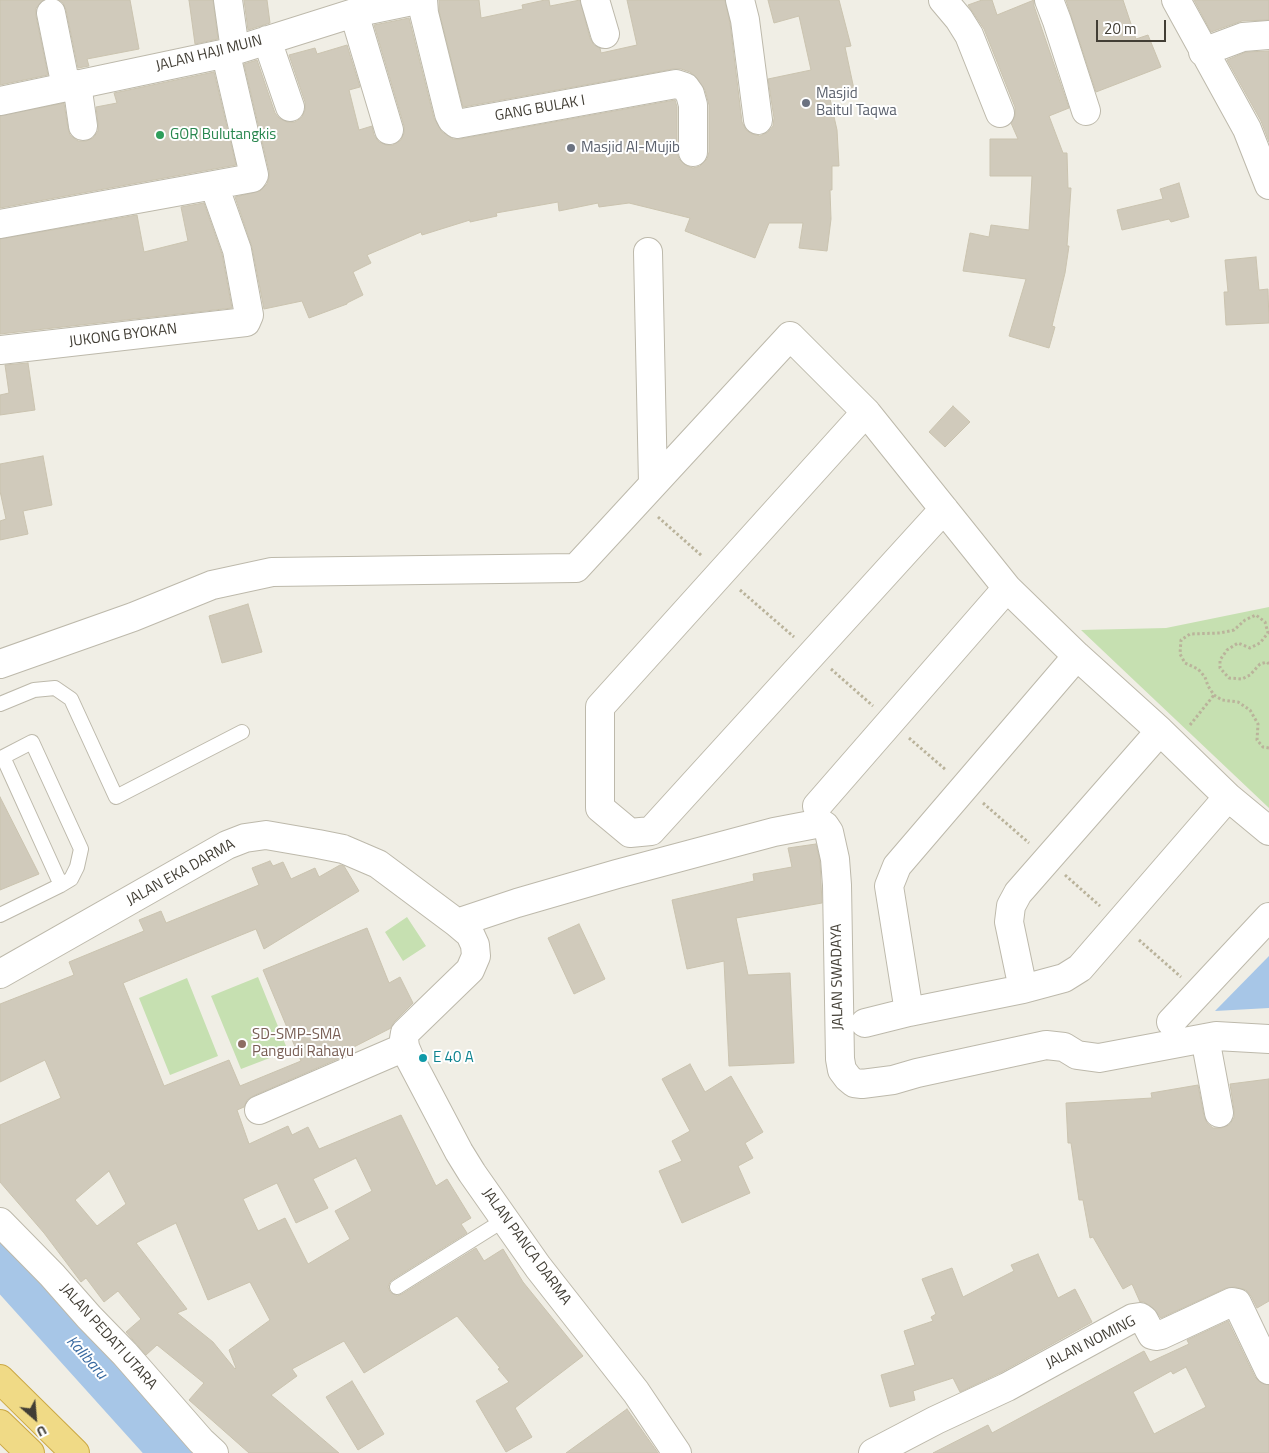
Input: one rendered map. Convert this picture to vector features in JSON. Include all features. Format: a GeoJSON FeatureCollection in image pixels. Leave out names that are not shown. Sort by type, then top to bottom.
{"type":"FeatureCollection","features":[{"type":"Feature","properties":{"kind":"highway"},"geometry":{"type":"LineString","coordinates":[[0,1379],[75,1453]]}},
{"type":"Feature","properties":{"kind":"highway"},"geometry":{"type":"LineString","coordinates":[[0,1424],[30,1453]]}},
{"type":"Feature","properties":{"kind":"street"},"geometry":{"type":"LineString","coordinates":[[0,224],[252,178],[254,175],[227,59],[231,52],[228,0]]}},
{"type":"Feature","properties":{"kind":"street","name":"JALAN HAJI MUIN"},"geometry":{"type":"LineString","coordinates":[[1,93],[72,86],[231,52],[360,8],[417,0]]}},
{"type":"Feature","properties":{"kind":"street","name":"GANG BULAK I"},"geometry":{"type":"LineString","coordinates":[[422,0],[449,114],[457,124],[676,84],[685,87],[690,94],[693,105],[694,152]]}},
{"type":"Feature","properties":{"kind":"street"},"geometry":{"type":"LineString","coordinates":[[595,0],[604,34]]}},
{"type":"Feature","properties":{"kind":"street"},"geometry":{"type":"LineString","coordinates":[[740,0],[758,120]]}},
{"type":"Feature","properties":{"kind":"street"},"geometry":{"type":"LineString","coordinates":[[943,0],[970,35],[1000,113]]}},
{"type":"Feature","properties":{"kind":"street"},"geometry":{"type":"LineString","coordinates":[[1049,0],[1086,111]]}},
{"type":"Feature","properties":{"kind":"street"},"geometry":{"type":"LineString","coordinates":[[1176,0],[1247,129],[1269,185]]}},
{"type":"Feature","properties":{"kind":"street"},"geometry":{"type":"LineString","coordinates":[[360,8],[389,130]]}},
{"type":"Feature","properties":{"kind":"street"},"geometry":{"type":"LineString","coordinates":[[51,13],[83,126]]}},
{"type":"Feature","properties":{"kind":"street"},"geometry":{"type":"LineString","coordinates":[[1203,52],[1243,37],[1269,35]]}},
{"type":"Feature","properties":{"kind":"street"},"geometry":{"type":"LineString","coordinates":[[267,40],[290,108]]}},
{"type":"Feature","properties":{"kind":"street","name":"JUKONG BYOKAN"},"geometry":{"type":"LineString","coordinates":[[0,350],[246,322],[249,315],[237,250],[214,186]]}},
{"type":"Feature","properties":{"kind":"street"},"geometry":{"type":"LineString","coordinates":[[646,492],[648,252]]}},
{"type":"Feature","properties":{"kind":"street"},"geometry":{"type":"LineString","coordinates":[[0,664],[132,617],[212,585],[272,572],[576,568],[790,336],[866,412],[1006,588],[1076,656],[1167,738],[1228,797],[1269,831]]}},
{"type":"Feature","properties":{"kind":"street"},"geometry":{"type":"LineString","coordinates":[[866,412],[600,707],[600,808],[630,833],[651,831],[944,509]]}},
{"type":"Feature","properties":{"kind":"street"},"geometry":{"type":"LineString","coordinates":[[817,806],[1006,588]]}},
{"type":"Feature","properties":{"kind":"street"},"geometry":{"type":"LineString","coordinates":[[910,1012],[889,886],[897,866],[1076,656]]}},
{"type":"Feature","properties":{"kind":"street"},"geometry":{"type":"LineString","coordinates":[[1022,989],[1009,922],[1011,906],[1018,893],[1167,738]]}},
{"type":"Feature","properties":{"kind":"street"},"geometry":{"type":"LineString","coordinates":[[865,1023],[1064,978],[1080,968],[1228,797]]}},
{"type":"Feature","properties":{"kind":"street","name":"JALAN SWADAYA"},"geometry":{"type":"LineString","coordinates":[[457,923],[517,903],[654,864],[774,832],[822,824],[829,832],[838,885],[840,1059],[842,1070],[854,1083],[862,1084],[894,1080],[926,1071],[1046,1045],[1064,1047],[1077,1055],[1099,1058],[1216,1036],[1269,1039]]}},
{"type":"Feature","properties":{"kind":"street","name":"JALAN EKA DARMA"},"geometry":{"type":"LineString","coordinates":[[0,974],[227,845],[245,838],[266,835],[342,849],[378,864],[470,934],[475,944],[476,956],[470,970],[407,1037]]}},
{"type":"Feature","properties":{"kind":"street"},"geometry":{"type":"LineString","coordinates":[[1172,1022],[1269,917]]}},
{"type":"Feature","properties":{"kind":"street"},"geometry":{"type":"LineString","coordinates":[[259,1110],[407,1037]]}},
{"type":"Feature","properties":{"kind":"street","name":"JALAN PANCA DARMA"},"geometry":{"type":"LineString","coordinates":[[407,1037],[459,1152],[538,1267],[636,1392],[677,1453]]}},
{"type":"Feature","properties":{"kind":"street"},"geometry":{"type":"LineString","coordinates":[[1205,1038],[1218,1113]]}},
{"type":"Feature","properties":{"kind":"street","name":"JALAN PEDATI UTARA"},"geometry":{"type":"LineString","coordinates":[[0,1222],[52,1275],[125,1354],[201,1441],[214,1453]]}},
{"type":"Feature","properties":{"kind":"street","name":"JALAN NOMING"},"geometry":{"type":"LineString","coordinates":[[873,1453],[902,1446],[936,1420],[1007,1387],[1133,1318],[1140,1317],[1144,1320],[1152,1335],[1156,1336],[1232,1302],[1238,1303],[1269,1370]]}},
{"type":"Feature","properties":{"kind":"lane"},"geometry":{"type":"LineString","coordinates":[[0,704],[34,690],[55,688],[71,699],[116,797],[242,732]]}},
{"type":"Feature","properties":{"kind":"lane"},"geometry":{"type":"LineString","coordinates":[[0,915],[61,886],[71,879],[77,867],[81,849],[32,742],[3,757],[61,886]]}},
{"type":"Feature","properties":{"kind":"lane"},"geometry":{"type":"LineString","coordinates":[[397,1286],[504,1220]]}},
{"type":"Feature","properties":{"kind":"path"},"geometry":{"type":"LineString","coordinates":[[646,492],[721,573],[1199,993]]}},
{"type":"Feature","properties":{"kind":"path"},"geometry":{"type":"LineString","coordinates":[[1269,664],[1267,662],[1260,664],[1250,675],[1242,680],[1229,678],[1220,668],[1220,660],[1227,650],[1238,643],[1250,648],[1260,643],[1268,633],[1265,622],[1256,615],[1245,620],[1234,630],[1220,634],[1190,634],[1181,640],[1180,654],[1185,663],[1198,668],[1214,695],[1222,700],[1238,702],[1250,710],[1258,724],[1257,740],[1263,747],[1269,748]]}},
{"type":"Feature","properties":{"kind":"path"},"geometry":{"type":"LineString","coordinates":[[1167,738],[1214,695]]}},
{"type":"Feature","properties":{"kind":"green space"},"geometry":{"type":"Polygon","coordinates":[[[1269,607],[1269,808],[1081,630],[1166,628],[1269,607]]]}},
{"type":"Feature","properties":{"kind":"green space"},"geometry":{"type":"Polygon","coordinates":[[[407,917],[426,946],[403,961],[385,932],[407,917]]]}},
{"type":"Feature","properties":{"kind":"green space"},"geometry":{"type":"Polygon","coordinates":[[[258,977],[288,1051],[241,1069],[211,996],[258,977]]]}},
{"type":"Feature","properties":{"kind":"green space"},"geometry":{"type":"Polygon","coordinates":[[[187,978],[218,1056],[170,1075],[139,998],[187,978]]]}},
{"type":"Feature","properties":{"kind":"water"},"geometry":{"type":"Polygon","coordinates":[[[1269,956],[1269,1008],[1215,1011],[1269,956]]]}},
{"type":"Feature","properties":{"kind":"building"},"geometry":{"type":"Polygon","coordinates":[[[0,0],[43,0],[36,8],[36,16],[48,75],[0,85],[0,0]]]}},
{"type":"Feature","properties":{"kind":"building"},"geometry":{"type":"Polygon","coordinates":[[[59,0],[130,0],[139,49],[87,59],[89,66],[78,68],[66,10],[63,3],[59,0]]]}},
{"type":"Feature","properties":{"kind":"building"},"geometry":{"type":"Polygon","coordinates":[[[189,0],[213,0],[218,39],[195,44],[189,0]]]}},
{"type":"Feature","properties":{"kind":"building"},"geometry":{"type":"Polygon","coordinates":[[[244,0],[267,0],[270,23],[248,30],[244,0]]]}},
{"type":"Feature","properties":{"kind":"building"},"geometry":{"type":"Polygon","coordinates":[[[439,0],[479,0],[481,18],[523,9],[522,5],[545,0],[549,0],[550,6],[580,0],[590,38],[594,45],[600,48],[601,53],[637,45],[627,0],[725,0],[730,23],[742,122],[746,130],[760,136],[768,132],[773,126],[774,118],[768,79],[811,70],[799,16],[774,23],[768,0],[839,0],[851,46],[845,47],[855,94],[830,99],[837,130],[839,166],[832,166],[832,190],[830,190],[831,219],[827,251],[799,248],[803,223],[769,223],[755,258],[685,231],[690,218],[629,203],[599,207],[598,203],[559,211],[558,202],[496,213],[497,216],[470,222],[470,220],[422,235],[421,232],[367,255],[371,263],[353,272],[363,295],[347,304],[309,318],[302,301],[264,309],[252,247],[235,197],[260,191],[267,184],[269,177],[244,64],[257,60],[275,113],[279,118],[287,122],[295,122],[302,117],[305,110],[305,102],[289,55],[315,48],[317,54],[347,45],[360,87],[349,90],[359,130],[372,126],[374,135],[379,142],[393,145],[401,140],[404,126],[374,25],[409,18],[434,118],[442,132],[453,139],[675,100],[677,107],[677,152],[679,159],[685,165],[693,168],[700,166],[707,159],[709,152],[709,105],[705,90],[697,78],[690,72],[681,69],[463,107],[439,11],[439,0]]]}},
{"type":"Feature","properties":{"kind":"building"},"geometry":{"type":"Polygon","coordinates":[[[982,0],[992,0],[997,15],[1034,0],[1034,6],[1069,108],[1049,116],[1063,153],[1067,153],[1068,188],[1071,188],[1067,246],[1069,246],[1065,273],[1052,326],[1055,327],[1049,348],[1009,336],[1026,279],[963,271],[970,233],[989,237],[991,225],[1029,230],[1032,176],[990,176],[990,139],[1018,139],[1011,123],[1015,116],[1015,107],[984,29],[968,5],[982,0]]]}},
{"type":"Feature","properties":{"kind":"building"},"geometry":{"type":"Polygon","coordinates":[[[1066,0],[1123,0],[1136,39],[1148,35],[1161,67],[1096,92],[1066,0]]]}},
{"type":"Feature","properties":{"kind":"building"},"geometry":{"type":"Polygon","coordinates":[[[1194,0],[1269,0],[1269,20],[1242,21],[1211,32],[1194,0]]]}},
{"type":"Feature","properties":{"kind":"building"},"geometry":{"type":"Polygon","coordinates":[[[1269,51],[1269,142],[1261,121],[1227,60],[1246,52],[1269,51]]]}},
{"type":"Feature","properties":{"kind":"building"},"geometry":{"type":"Polygon","coordinates":[[[214,72],[236,165],[0,208],[0,116],[64,103],[70,135],[78,141],[86,141],[93,138],[98,131],[96,107],[117,103],[114,93],[214,72]]]}},
{"type":"Feature","properties":{"kind":"building"},"geometry":{"type":"Polygon","coordinates":[[[1179,183],[1189,217],[1171,222],[1169,219],[1122,230],[1117,210],[1163,199],[1160,189],[1179,183]]]}},
{"type":"Feature","properties":{"kind":"building"},"geometry":{"type":"Polygon","coordinates":[[[204,203],[222,254],[232,308],[0,334],[0,239],[137,215],[144,252],[188,241],[181,207],[204,203]]]}},
{"type":"Feature","properties":{"kind":"building"},"geometry":{"type":"Polygon","coordinates":[[[1256,257],[1259,290],[1268,289],[1269,323],[1226,325],[1224,292],[1228,292],[1225,260],[1256,257]]]}},
{"type":"Feature","properties":{"kind":"building"},"geometry":{"type":"Polygon","coordinates":[[[28,363],[35,410],[0,415],[0,395],[9,393],[5,365],[28,363]]]}},
{"type":"Feature","properties":{"kind":"building"},"geometry":{"type":"Polygon","coordinates":[[[953,406],[970,422],[945,447],[929,432],[953,406]]]}},
{"type":"Feature","properties":{"kind":"building"},"geometry":{"type":"Polygon","coordinates":[[[43,456],[52,505],[23,511],[28,534],[0,540],[0,521],[6,519],[0,491],[0,464],[43,456]]]}},
{"type":"Feature","properties":{"kind":"building"},"geometry":{"type":"Polygon","coordinates":[[[248,604],[262,652],[222,663],[209,616],[248,604]]]}},
{"type":"Feature","properties":{"kind":"building"},"geometry":{"type":"Polygon","coordinates":[[[0,797],[39,874],[0,890],[0,797]]]}},
{"type":"Feature","properties":{"kind":"building"},"geometry":{"type":"Polygon","coordinates":[[[816,844],[820,861],[822,903],[736,918],[748,975],[790,973],[794,1063],[729,1066],[724,961],[687,969],[672,900],[754,881],[753,874],[792,867],[788,848],[816,844]]]}},
{"type":"Feature","properties":{"kind":"building"},"geometry":{"type":"Polygon","coordinates":[[[270,861],[273,866],[283,862],[291,879],[315,868],[319,877],[340,865],[344,866],[359,891],[264,949],[256,929],[123,983],[164,1086],[229,1060],[240,1086],[301,1061],[263,970],[367,928],[389,983],[400,977],[413,1003],[394,1022],[391,1028],[346,1051],[347,1055],[253,1096],[247,1100],[244,1107],[237,1110],[249,1144],[288,1126],[292,1135],[308,1127],[319,1149],[401,1115],[436,1186],[447,1179],[471,1218],[461,1224],[467,1233],[392,1280],[388,1287],[390,1292],[397,1296],[402,1294],[476,1248],[484,1261],[503,1249],[523,1282],[583,1356],[515,1408],[532,1437],[506,1452],[476,1401],[509,1382],[498,1369],[500,1368],[457,1316],[364,1373],[344,1341],[292,1369],[297,1376],[271,1395],[339,1453],[249,1453],[189,1400],[204,1383],[157,1345],[146,1355],[126,1332],[141,1319],[118,1291],[104,1302],[86,1278],[81,1282],[44,1233],[0,1182],[0,1125],[61,1098],[45,1060],[0,1082],[0,1004],[74,975],[69,962],[144,931],[139,920],[161,911],[166,923],[259,885],[252,868],[270,861]],[[356,1158],[313,1179],[328,1208],[296,1223],[277,1183],[243,1199],[258,1231],[285,1218],[308,1264],[350,1239],[335,1211],[372,1191],[356,1158]],[[109,1171],[75,1200],[97,1226],[126,1204],[109,1171]],[[176,1223],[136,1243],[187,1309],[177,1313],[213,1342],[235,1369],[229,1350],[270,1320],[250,1282],[208,1300],[176,1223]]]}},
{"type":"Feature","properties":{"kind":"building"},"geometry":{"type":"Polygon","coordinates":[[[579,924],[605,979],[574,994],[548,938],[579,924]]]}},
{"type":"Feature","properties":{"kind":"building"},"geometry":{"type":"Polygon","coordinates":[[[690,1064],[705,1092],[731,1076],[763,1132],[745,1143],[753,1158],[738,1166],[750,1193],[682,1223],[659,1171],[682,1161],[672,1141],[690,1131],[662,1079],[690,1064]]]}},
{"type":"Feature","properties":{"kind":"building"},"geometry":{"type":"Polygon","coordinates":[[[1269,1079],[1269,1301],[1257,1308],[1246,1290],[1235,1287],[1226,1288],[1161,1318],[1153,1308],[1144,1302],[1140,1302],[1132,1284],[1123,1289],[1093,1237],[1090,1238],[1083,1200],[1079,1200],[1071,1143],[1068,1143],[1066,1103],[1152,1098],[1151,1093],[1198,1085],[1207,1123],[1213,1128],[1221,1128],[1229,1125],[1234,1118],[1230,1084],[1269,1079]]]}},
{"type":"Feature","properties":{"kind":"building"},"geometry":{"type":"Polygon","coordinates":[[[1038,1254],[1058,1298],[1075,1289],[1092,1322],[1000,1373],[960,1392],[953,1378],[913,1391],[915,1400],[890,1407],[881,1375],[915,1365],[904,1331],[933,1321],[931,1317],[936,1314],[922,1279],[952,1268],[963,1297],[1014,1271],[1011,1265],[1038,1254]]]}},
{"type":"Feature","properties":{"kind":"building"},"geometry":{"type":"Polygon","coordinates":[[[1228,1321],[1255,1377],[1261,1383],[1269,1385],[1269,1453],[933,1453],[988,1425],[992,1433],[1144,1351],[1150,1362],[1189,1344],[1187,1340],[1228,1321]],[[1186,1367],[1173,1374],[1171,1371],[1133,1392],[1154,1434],[1206,1407],[1186,1367]]]}},
{"type":"Feature","properties":{"kind":"building"},"geometry":{"type":"Polygon","coordinates":[[[352,1381],[384,1434],[358,1450],[326,1397],[352,1381]]]}},
{"type":"Feature","properties":{"kind":"building"},"geometry":{"type":"Polygon","coordinates":[[[627,1409],[658,1453],[566,1453],[627,1409]]]}},
{"type":"Feature","properties":{"kind":"waterway","name":"Kalibaru"},"geometry":{"type":"LineString","coordinates":[[0,1263],[171,1453]]}},
{"type":"Feature","properties":{"kind":"place","name":"Masjid Baitul Taqwa"},"geometry":{"type":"Point","coordinates":[806,103]}},
{"type":"Feature","properties":{"kind":"place","name":"GOR Bulutangkis"},"geometry":{"type":"Point","coordinates":[160,135]}},
{"type":"Feature","properties":{"kind":"place","name":"Masjid Al-Mujib"},"geometry":{"type":"Point","coordinates":[571,148]}},
{"type":"Feature","properties":{"kind":"place","name":"SD-SMP-SMA Pangudi Rahayu"},"geometry":{"type":"Point","coordinates":[242,1044]}},
{"type":"Feature","properties":{"kind":"place","name":"E 40 A"},"geometry":{"type":"Point","coordinates":[423,1058]}}]}
